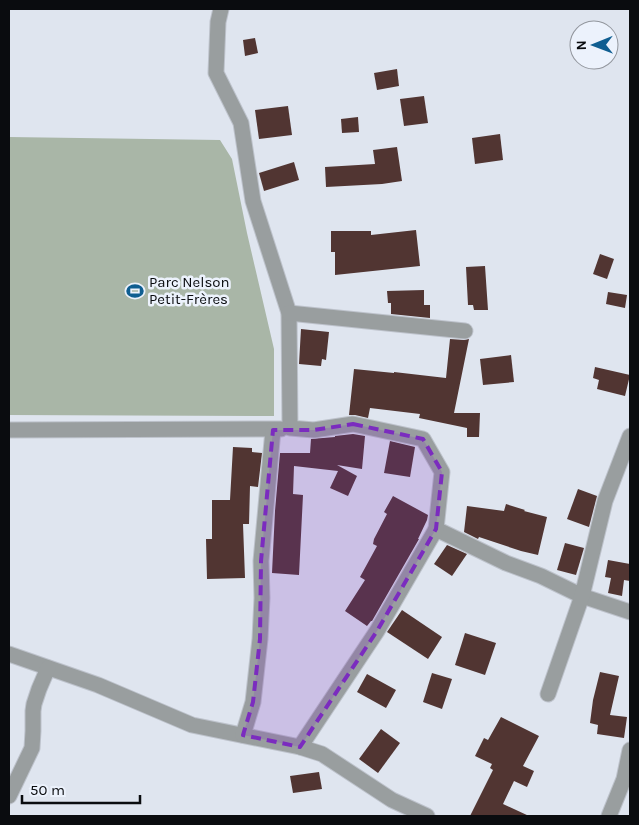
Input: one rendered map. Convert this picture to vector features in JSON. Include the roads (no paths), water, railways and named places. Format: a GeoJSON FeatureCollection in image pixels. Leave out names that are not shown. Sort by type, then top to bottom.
{"type":"FeatureCollection","features":[{"type":"Feature","properties":{"kind":"street"},"geometry":{"type":"LineString","coordinates":[[221,9],[218,22],[216,73],[241,123],[253,201],[289,312],[290,428]]}},
{"type":"Feature","properties":{"kind":"street"},"geometry":{"type":"LineString","coordinates":[[289,312],[465,331]]}},
{"type":"Feature","properties":{"kind":"street"},"geometry":{"type":"LineString","coordinates":[[9,430],[273,430],[290,428],[314,430],[353,424],[423,438],[442,472],[436,529],[376,631],[300,746]]}},
{"type":"Feature","properties":{"kind":"street"},"geometry":{"type":"LineString","coordinates":[[243,735],[253,702],[260,639],[261,561],[273,430]]}},
{"type":"Feature","properties":{"kind":"street"},"geometry":{"type":"LineString","coordinates":[[548,694],[582,596],[605,501],[630,436]]}},
{"type":"Feature","properties":{"kind":"street"},"geometry":{"type":"LineString","coordinates":[[436,529],[506,563],[541,576],[582,596],[630,612]]}},
{"type":"Feature","properties":{"kind":"street"},"geometry":{"type":"LineString","coordinates":[[9,654],[98,685],[192,725],[300,746],[322,754],[392,800],[427,816]]}},
{"type":"Feature","properties":{"kind":"street"},"geometry":{"type":"LineString","coordinates":[[9,796],[32,748],[34,704],[48,668]]}},
{"type":"Feature","properties":{"kind":"street"},"geometry":{"type":"LineString","coordinates":[[609,816],[624,779],[630,750]]}},
{"type":"Feature","properties":{"kind":"place","name":"Parc Nelson Petit-Frères"},"geometry":{"type":"Point","coordinates":[135,291]}}]}
